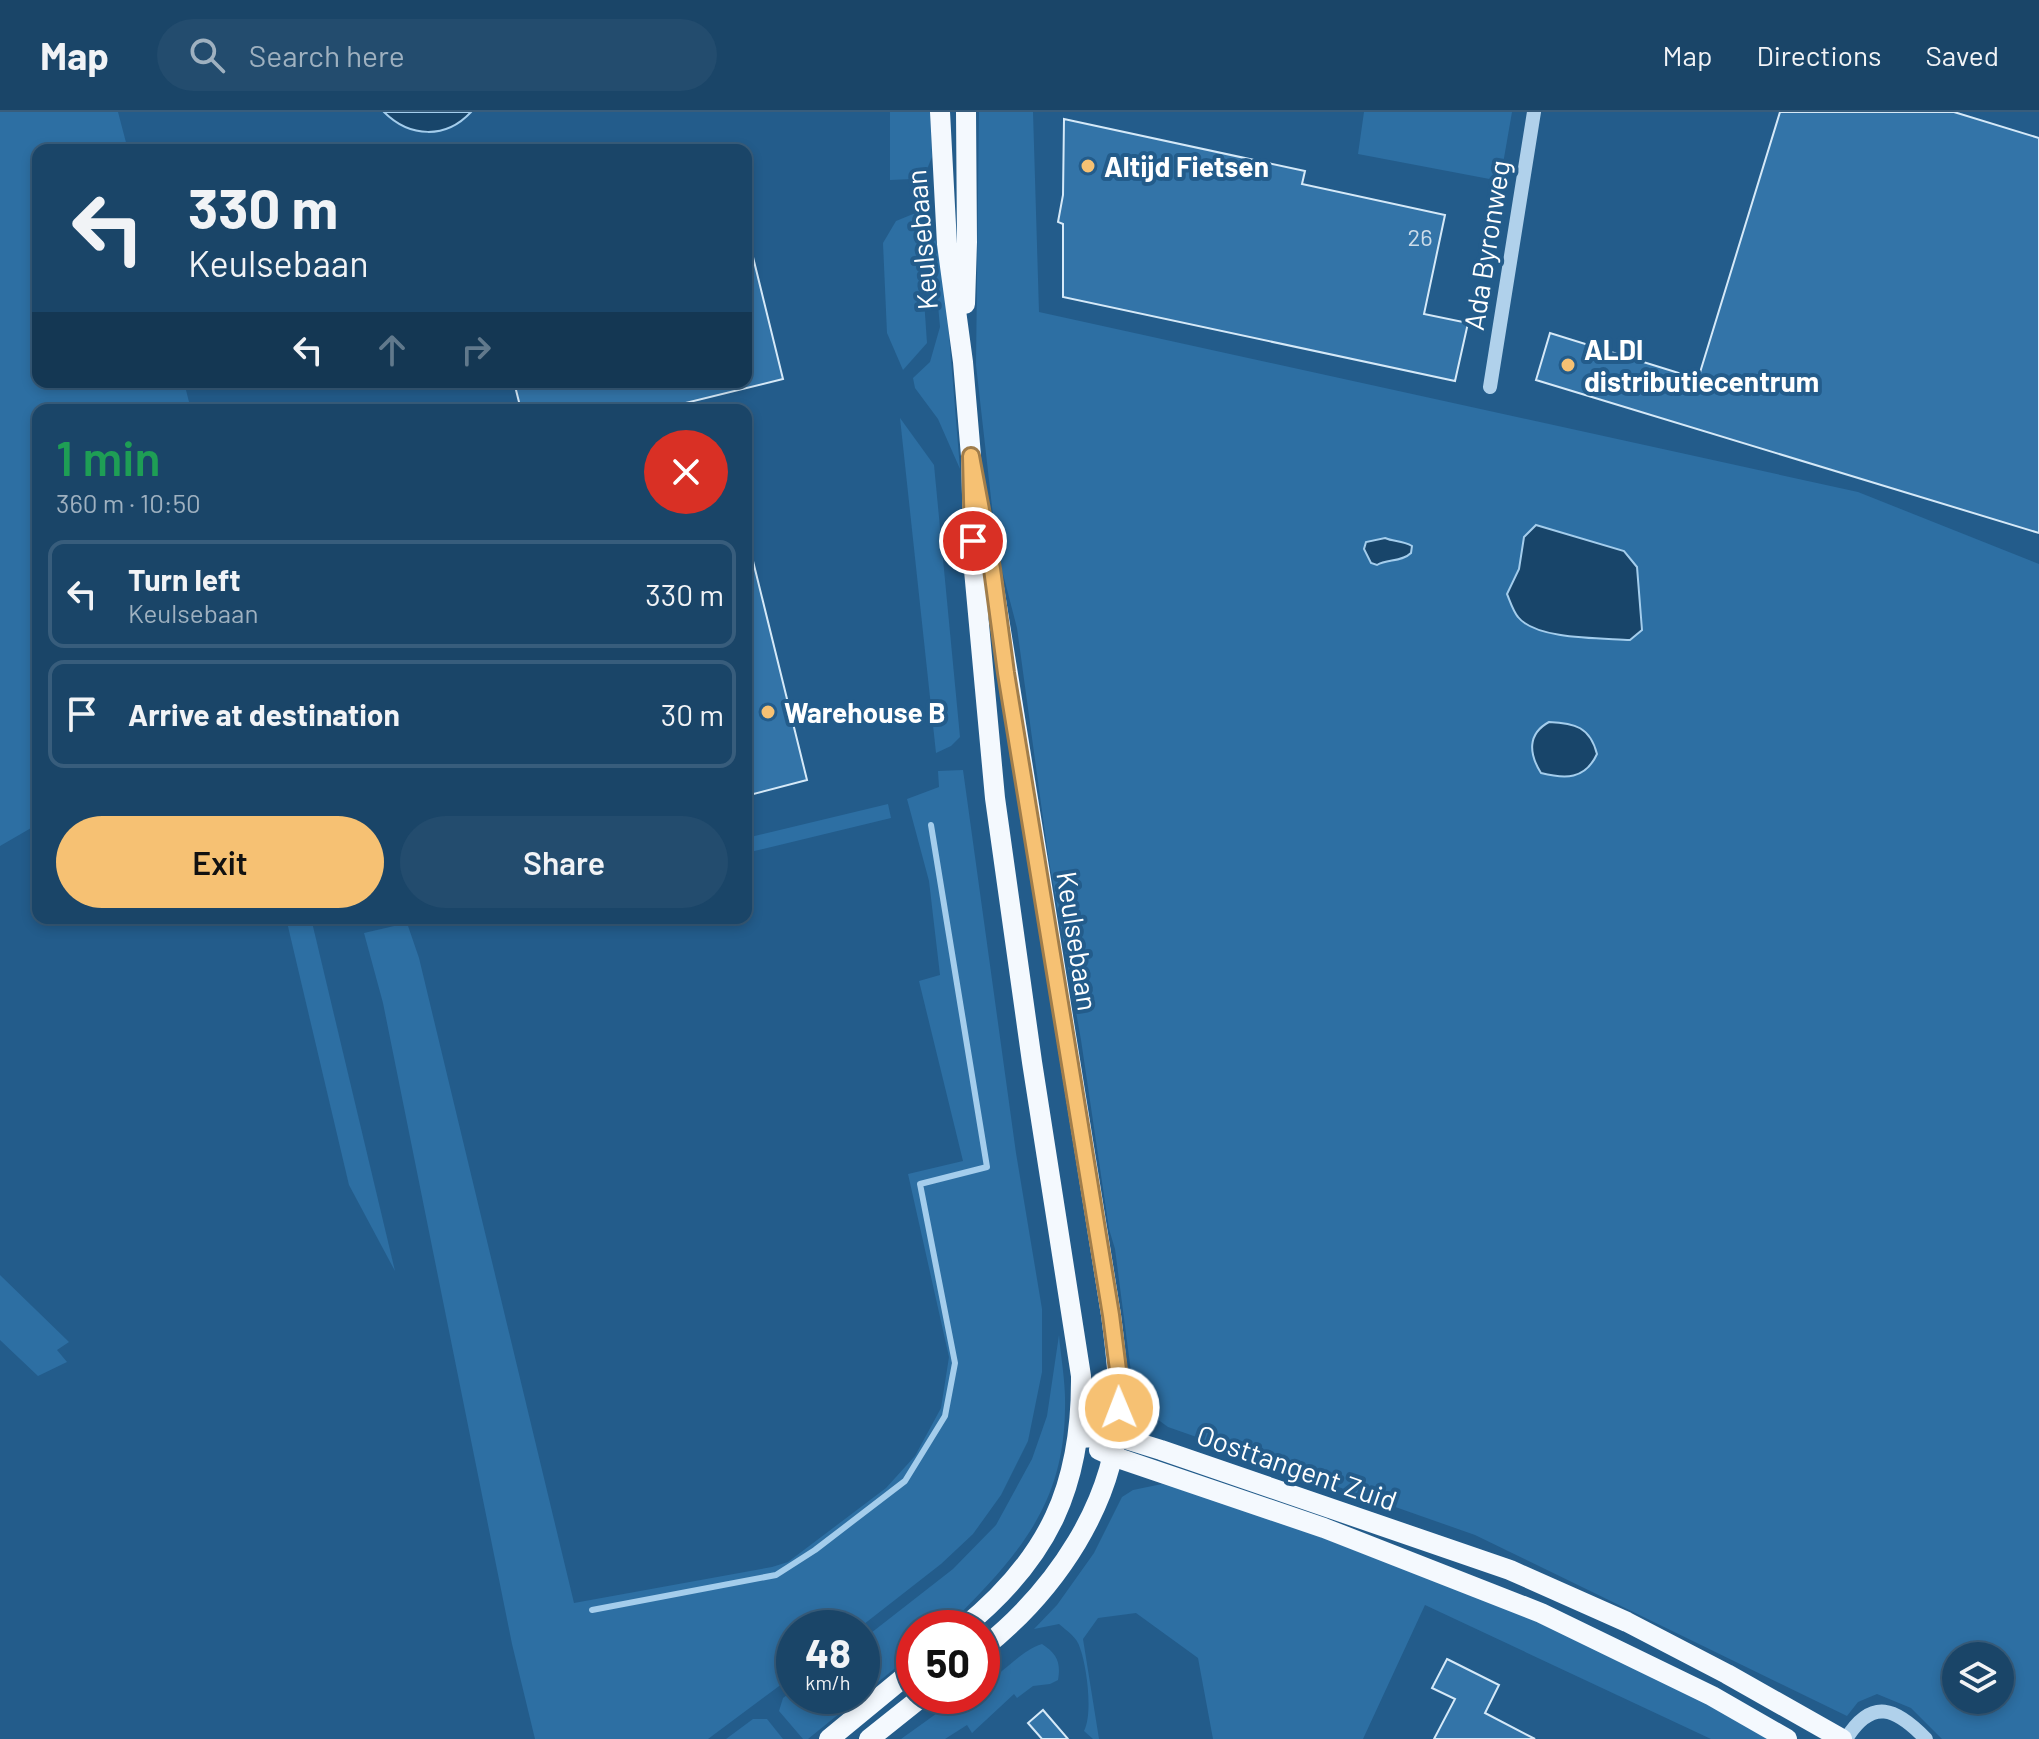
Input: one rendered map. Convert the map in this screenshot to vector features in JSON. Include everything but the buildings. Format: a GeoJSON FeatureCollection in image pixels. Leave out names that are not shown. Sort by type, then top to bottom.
{"type":"FeatureCollection","features":[{"type":"Feature","properties":{"kind":"main road","name":"Keulsebaan"},"geometry":{"type":"LineString","coordinates":[[940,112],[947,244],[963,362],[971,456],[974,570],[995,798],[1081,1376],[1078,1438],[1073,1468],[1061,1504],[1035,1553],[1015,1579],[982,1610]]}},
{"type":"Feature","properties":{"kind":"main road","name":"Keulsebaan"},"geometry":{"type":"LineString","coordinates":[[963,362],[967,242],[966,112]]}},
{"type":"Feature","properties":{"kind":"main road","name":"Keulsebaan"},"geometry":{"type":"LineString","coordinates":[[971,456],[992,569],[1118,1370],[1114,1446],[1089,1519],[1065,1561],[1027,1609],[1000,1633]]}},
{"type":"Feature","properties":{"kind":"main road","name":"Oosttangent Zuid"},"geometry":{"type":"LineString","coordinates":[[1078,1438],[1114,1446],[1510,1570],[1627,1622],[1844,1739]]}},
{"type":"Feature","properties":{"kind":"main road","name":"Oosttangent Zuid"},"geometry":{"type":"LineString","coordinates":[[1114,1446],[1541,1613],[1712,1696],[1787,1739]]}},
{"type":"Feature","properties":{"kind":"main road"},"geometry":{"type":"LineString","coordinates":[[829,1739],[896,1684]]}},
{"type":"Feature","properties":{"kind":"main road"},"geometry":{"type":"LineString","coordinates":[[869,1739],[900,1714]]}},
{"type":"Feature","properties":{"kind":"street","name":"Ada Byronweg"},"geometry":{"type":"LineString","coordinates":[[1490,387],[1534,112]]}},
{"type":"Feature","properties":{"kind":"street"},"geometry":{"type":"LineString","coordinates":[[1844,1739],[1857,1722],[1882,1711],[1905,1719],[1926,1739]]}},
{"type":"Feature","properties":{"kind":"shaded area"},"geometry":{"type":"Polygon","coordinates":[[[0,112],[118,112],[126,144],[32,144],[32,388],[186,388],[190,404],[32,404],[32,827],[0,846],[0,112]]]}},
{"type":"Feature","properties":{"kind":"shaded area"},"geometry":{"type":"Polygon","coordinates":[[[384,112],[471,112],[451,127],[428,132],[405,127],[384,112]]]}},
{"type":"Feature","properties":{"kind":"shaded area"},"geometry":{"type":"Polygon","coordinates":[[[890,112],[930,112],[932,157],[925,174],[912,179],[890,180],[890,112]]]}},
{"type":"Feature","properties":{"kind":"shaded area"},"geometry":{"type":"Polygon","coordinates":[[[979,112],[1033,112],[1039,312],[1858,492],[2039,564],[2039,1739],[1942,1739],[1911,1708],[1877,1694],[1858,1702],[1847,1716],[1475,1535],[1168,1427],[1135,1403],[1115,1249],[1109,1229],[1081,1040],[1048,855],[1017,628],[997,551],[976,365],[979,112]]]}},
{"type":"Feature","properties":{"kind":"shaded area"},"geometry":{"type":"Polygon","coordinates":[[[1364,112],[1512,112],[1500,181],[1358,154],[1364,112]]]}},
{"type":"Feature","properties":{"kind":"shaded area"},"geometry":{"type":"Polygon","coordinates":[[[918,212],[927,343],[903,370],[887,333],[883,243],[896,221],[918,212]]]}},
{"type":"Feature","properties":{"kind":"shaded area"},"geometry":{"type":"Polygon","coordinates":[[[931,228],[943,261],[960,469],[938,419],[915,388],[913,378],[930,362],[940,327],[931,228]]]}},
{"type":"Feature","properties":{"kind":"shaded area"},"geometry":{"type":"Polygon","coordinates":[[[900,418],[934,465],[960,737],[951,746],[936,753],[900,418]]]}},
{"type":"Feature","properties":{"kind":"shaded area"},"geometry":{"type":"Polygon","coordinates":[[[1536,525],[1624,551],[1637,567],[1642,630],[1630,640],[1570,636],[1539,630],[1518,617],[1507,594],[1519,569],[1524,537],[1536,525]]]}},
{"type":"Feature","properties":{"kind":"shaded area"},"geometry":{"type":"Polygon","coordinates":[[[1385,538],[1412,546],[1411,553],[1377,565],[1371,563],[1364,549],[1366,542],[1385,538]]]}},
{"type":"Feature","properties":{"kind":"shaded area"},"geometry":{"type":"Polygon","coordinates":[[[1549,722],[1574,725],[1586,732],[1597,754],[1587,769],[1574,776],[1541,773],[1532,745],[1537,732],[1549,722]]]}},
{"type":"Feature","properties":{"kind":"shaded area"},"geometry":{"type":"Polygon","coordinates":[[[963,770],[1016,1153],[1042,1309],[1042,1372],[1028,1441],[1001,1495],[973,1534],[941,1564],[880,1612],[776,1610],[776,1688],[708,1739],[535,1739],[512,1644],[383,1003],[364,933],[407,924],[419,958],[574,1603],[772,1567],[788,1562],[886,1488],[915,1456],[941,1408],[949,1357],[908,1174],[963,1161],[919,981],[940,975],[929,881],[907,799],[939,787],[938,771],[963,770]]]}},
{"type":"Feature","properties":{"kind":"shaded area"},"geometry":{"type":"Polygon","coordinates":[[[888,804],[891,818],[752,852],[752,837],[888,804]]]}},
{"type":"Feature","properties":{"kind":"shaded area"},"geometry":{"type":"Polygon","coordinates":[[[287,924],[312,924],[395,1271],[349,1185],[287,924]]]}},
{"type":"Feature","properties":{"kind":"shaded area"},"geometry":{"type":"Polygon","coordinates":[[[0,1275],[69,1342],[57,1350],[67,1362],[38,1376],[0,1340],[0,1275]]]}},
{"type":"Feature","properties":{"kind":"shaded area"},"geometry":{"type":"Polygon","coordinates":[[[1059,1335],[1065,1400],[1063,1443],[1046,1502],[1033,1527],[997,1574],[964,1610],[900,1610],[953,1569],[996,1525],[1032,1459],[1047,1416],[1059,1335]]]}},
{"type":"Feature","properties":{"kind":"shaded area"},"geometry":{"type":"Polygon","coordinates":[[[1162,1484],[1214,1496],[1604,1646],[1772,1739],[1711,1739],[1425,1605],[1363,1739],[1213,1739],[1198,1658],[1136,1613],[1098,1618],[1083,1639],[1099,1739],[1093,1739],[1084,1731],[1088,1690],[1079,1644],[1059,1624],[1034,1629],[1057,1605],[1094,1553],[1122,1497],[1133,1490],[1162,1484]]]}},
{"type":"Feature","properties":{"kind":"shaded area"},"geometry":{"type":"Polygon","coordinates":[[[896,1613],[896,1668],[880,1680],[880,1626],[896,1613]]]}},
{"type":"Feature","properties":{"kind":"shaded area"},"geometry":{"type":"Polygon","coordinates":[[[1042,1644],[1057,1659],[1058,1680],[1033,1686],[1017,1698],[1014,1694],[1000,1707],[1000,1672],[1042,1644]]]}},
{"type":"Feature","properties":{"kind":"shaded area"},"geometry":{"type":"Polygon","coordinates":[[[782,1714],[839,1714],[808,1739],[803,1739],[782,1714]]]}},
{"type":"Feature","properties":{"kind":"shaded area"},"geometry":{"type":"Polygon","coordinates":[[[936,1714],[992,1714],[972,1733],[967,1725],[945,1739],[901,1739],[936,1714]]]}},
{"type":"Feature","properties":{"kind":"shaded area"},"geometry":{"type":"Polygon","coordinates":[[[753,1719],[767,1719],[783,1739],[726,1739],[753,1719]]]}},
{"type":"Feature","properties":{"kind":"waterway"},"geometry":{"type":"LineString","coordinates":[[592,1610],[776,1575],[815,1550],[905,1481],[945,1416],[955,1363],[920,1184],[987,1167],[931,825]]}},
{"type":"Feature","properties":{"kind":"place","name":"Altijd Fietsen"},"geometry":{"type":"Point","coordinates":[1088,166]}},
{"type":"Feature","properties":{"kind":"place","name":"ALDI distributiecentrum"},"geometry":{"type":"Point","coordinates":[1568,365]}},
{"type":"Feature","properties":{"kind":"place","name":"Warehouse B"},"geometry":{"type":"Point","coordinates":[768,712]}},
{"type":"Feature","properties":{"kind":"route"},"geometry":{"type":"LineString","coordinates":[[973,541],[971,456],[992,569],[1006,673],[1111,1315],[1119,1408]]}}]}
